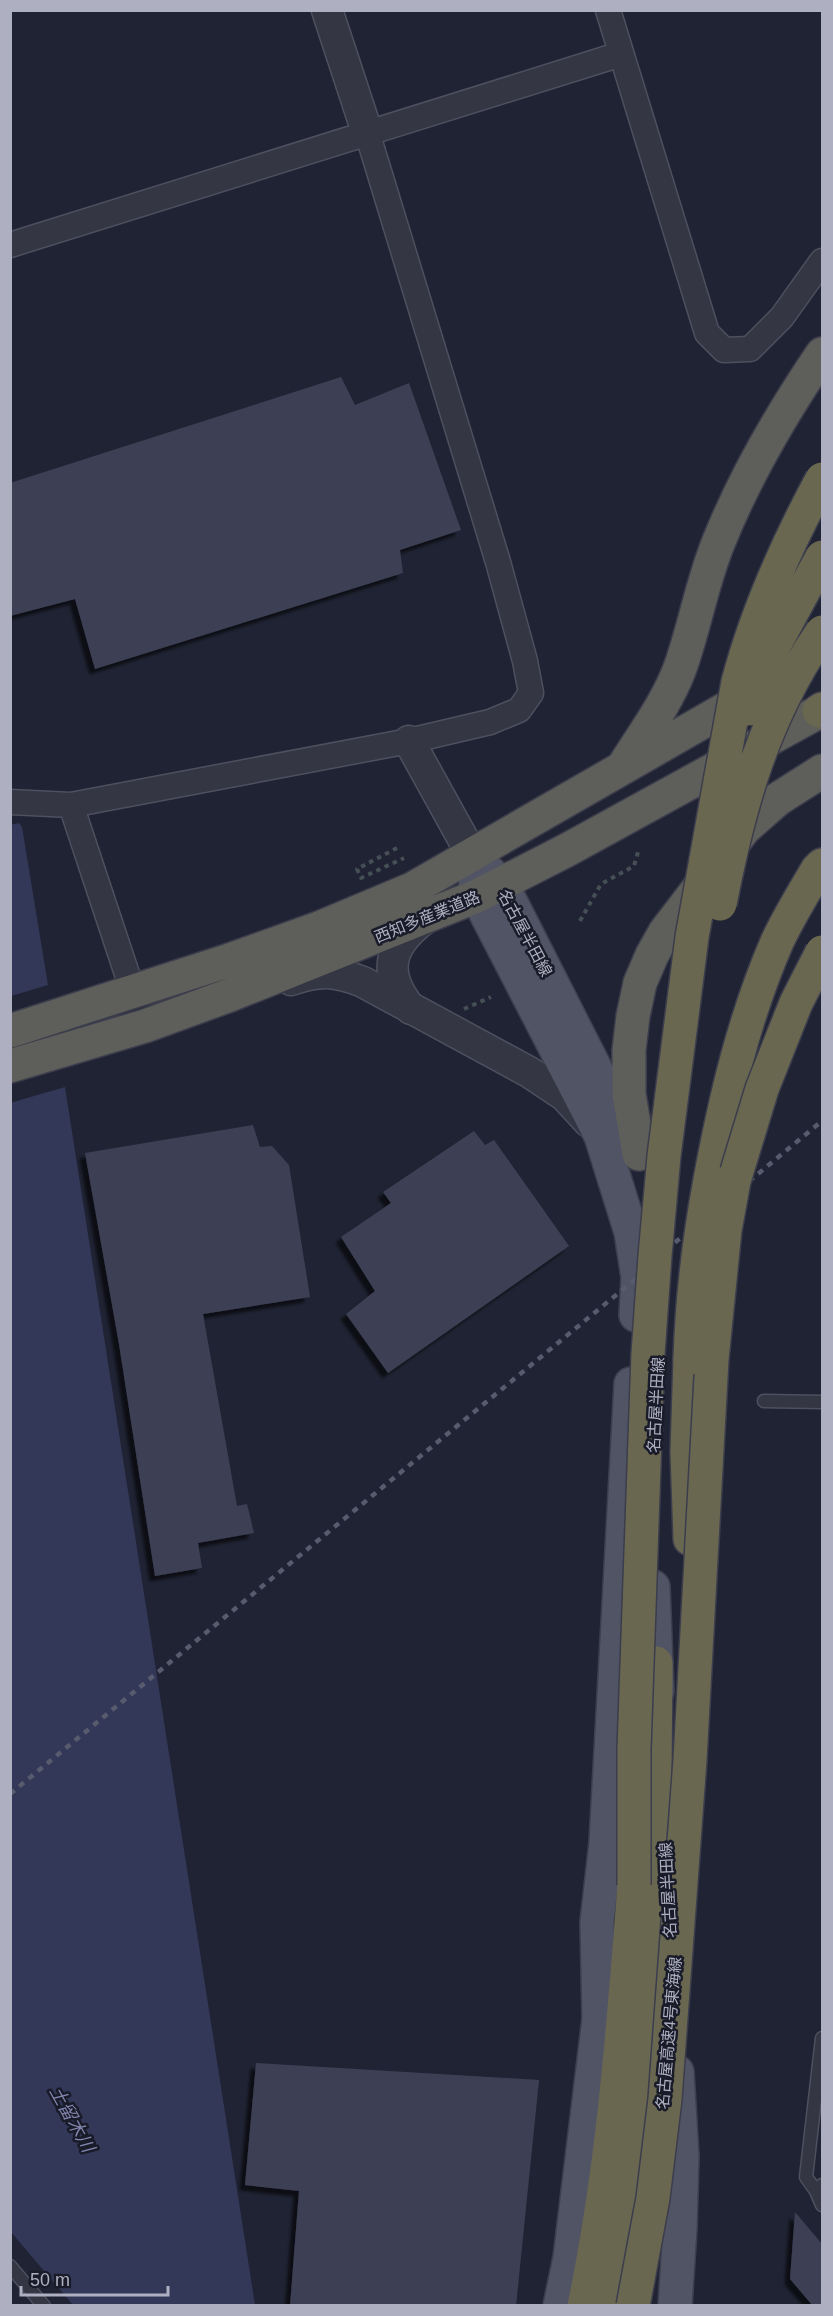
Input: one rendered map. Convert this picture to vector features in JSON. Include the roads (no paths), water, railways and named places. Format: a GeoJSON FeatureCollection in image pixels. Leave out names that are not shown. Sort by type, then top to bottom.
{"type":"FeatureCollection","features":[{"type":"Feature","properties":{"kind":"highway"},"geometry":{"type":"LineString","coordinates":[[620,771],[663,703],[679,670],[702,591],[736,500],[775,426],[822,354]]}},
{"type":"Feature","properties":{"kind":"highway"},"geometry":{"type":"LineString","coordinates":[[634,1885],[634,1749],[648,1354],[664,1156],[692,938],[738,682],[749,642],[779,564],[822,479]]}},
{"type":"Feature","properties":{"kind":"highway"},"geometry":{"type":"LineString","coordinates":[[719,789],[742,724],[775,644],[822,557]]}},
{"type":"Feature","properties":{"kind":"highway"},"geometry":{"type":"LineString","coordinates":[[584,2306],[595,2255],[614,2116],[648,1718],[663,1403],[674,1245],[683,1155],[711,954],[734,835],[760,750],[788,686],[822,632]]}},
{"type":"Feature","properties":{"kind":"highway","name":"西知多産業道路"},"geometry":{"type":"LineString","coordinates":[[10,1031],[133,992],[319,928],[412,889],[620,771],[822,651]]}},
{"type":"Feature","properties":{"kind":"highway","name":"西知多産業道路"},"geometry":{"type":"LineString","coordinates":[[10,1066],[146,1026],[230,995],[489,891],[821,710]]}},
{"type":"Feature","properties":{"kind":"highway"},"geometry":{"type":"LineString","coordinates":[[639,1154],[629,1094],[629,1050],[640,983],[651,955],[665,932],[744,829],[778,799],[822,771]]}},
{"type":"Feature","properties":{"kind":"highway"},"geometry":{"type":"LineString","coordinates":[[694,1662],[687,1440],[693,1294],[699,1238],[730,1082],[760,984],[777,941],[822,865]]}},
{"type":"Feature","properties":{"kind":"highway"},"geometry":{"type":"LineString","coordinates":[[694,1662],[712,1359],[724,1230],[734,1181],[762,1089],[796,1003],[822,952]]}},
{"type":"Feature","properties":{"kind":"highway","name":"名古屋高速4号東海線"},"geometry":{"type":"LineString","coordinates":[[633,2306],[652,2198],[665,2099],[690,1760],[694,1662]]}},
{"type":"Feature","properties":{"kind":"highway"},"geometry":{"type":"LineString","coordinates":[[609,2306],[626,2217],[653,1993],[656,1663]]}},
{"type":"Feature","properties":{"kind":"main road","name":"名古屋半田線"},"geometry":{"type":"LineString","coordinates":[[472,855],[549,1035],[601,1136],[631,1232],[638,1277],[606,1843],[597,1922],[599,2019],[570,2258],[560,2306]]}},
{"type":"Feature","properties":{"kind":"main road","name":"名古屋半田線"},"geometry":{"type":"LineString","coordinates":[[489,891],[646,1168],[667,1249],[657,1375],[651,1507],[656,1663],[682,2156],[675,2306]]}},
{"type":"Feature","properties":{"kind":"street"},"geometry":{"type":"LineString","coordinates":[[10,802],[71,805],[409,741],[490,722],[519,710],[531,693],[498,562],[368,132],[327,10]]}},
{"type":"Feature","properties":{"kind":"street"},"geometry":{"type":"LineString","coordinates":[[608,10],[707,333],[724,350],[750,349],[782,317],[822,261]]}},
{"type":"Feature","properties":{"kind":"street"},"geometry":{"type":"LineString","coordinates":[[10,245],[621,54]]}},
{"type":"Feature","properties":{"kind":"street"},"geometry":{"type":"LineString","coordinates":[[409,741],[472,855]]}},
{"type":"Feature","properties":{"kind":"street"},"geometry":{"type":"LineString","coordinates":[[71,805],[133,992]]}},
{"type":"Feature","properties":{"kind":"street"},"geometry":{"type":"LineString","coordinates":[[411,1009],[394,984],[393,960],[396,948],[402,939],[427,917]]}},
{"type":"Feature","properties":{"kind":"street"},"geometry":{"type":"LineString","coordinates":[[146,1026],[213,1007],[307,975],[322,972],[336,974],[363,982],[515,1065],[565,1096],[601,1136]]}},
{"type":"Feature","properties":{"kind":"street"},"geometry":{"type":"LineString","coordinates":[[515,1065],[536,1060],[543,1053],[549,1035]]}},
{"type":"Feature","properties":{"kind":"lane"},"geometry":{"type":"LineString","coordinates":[[764,1401],[822,1402]]}},
{"type":"Feature","properties":{"kind":"lane"},"geometry":{"type":"LineString","coordinates":[[822,2038],[806,2177],[819,2188],[822,2205]]}},
{"type":"Feature","properties":{"kind":"lane"},"geometry":{"type":"LineString","coordinates":[[10,2266],[44,2306]]}},
{"type":"Feature","properties":{"kind":"water"},"geometry":{"type":"Polygon","coordinates":[[[19,823],[22,827],[48,985],[11,996],[10,825],[19,823]]]}},
{"type":"Feature","properties":{"kind":"water","name":"土留木川"},"geometry":{"type":"Polygon","coordinates":[[[65,1087],[255,2305],[73,2305],[11,2232],[10,1103],[65,1087]]]}},
{"type":"Feature","properties":{"kind":"railway"},"geometry":{"type":"LineString","coordinates":[[10,1794],[638,1277],[667,1249],[822,1121]]}}]}
